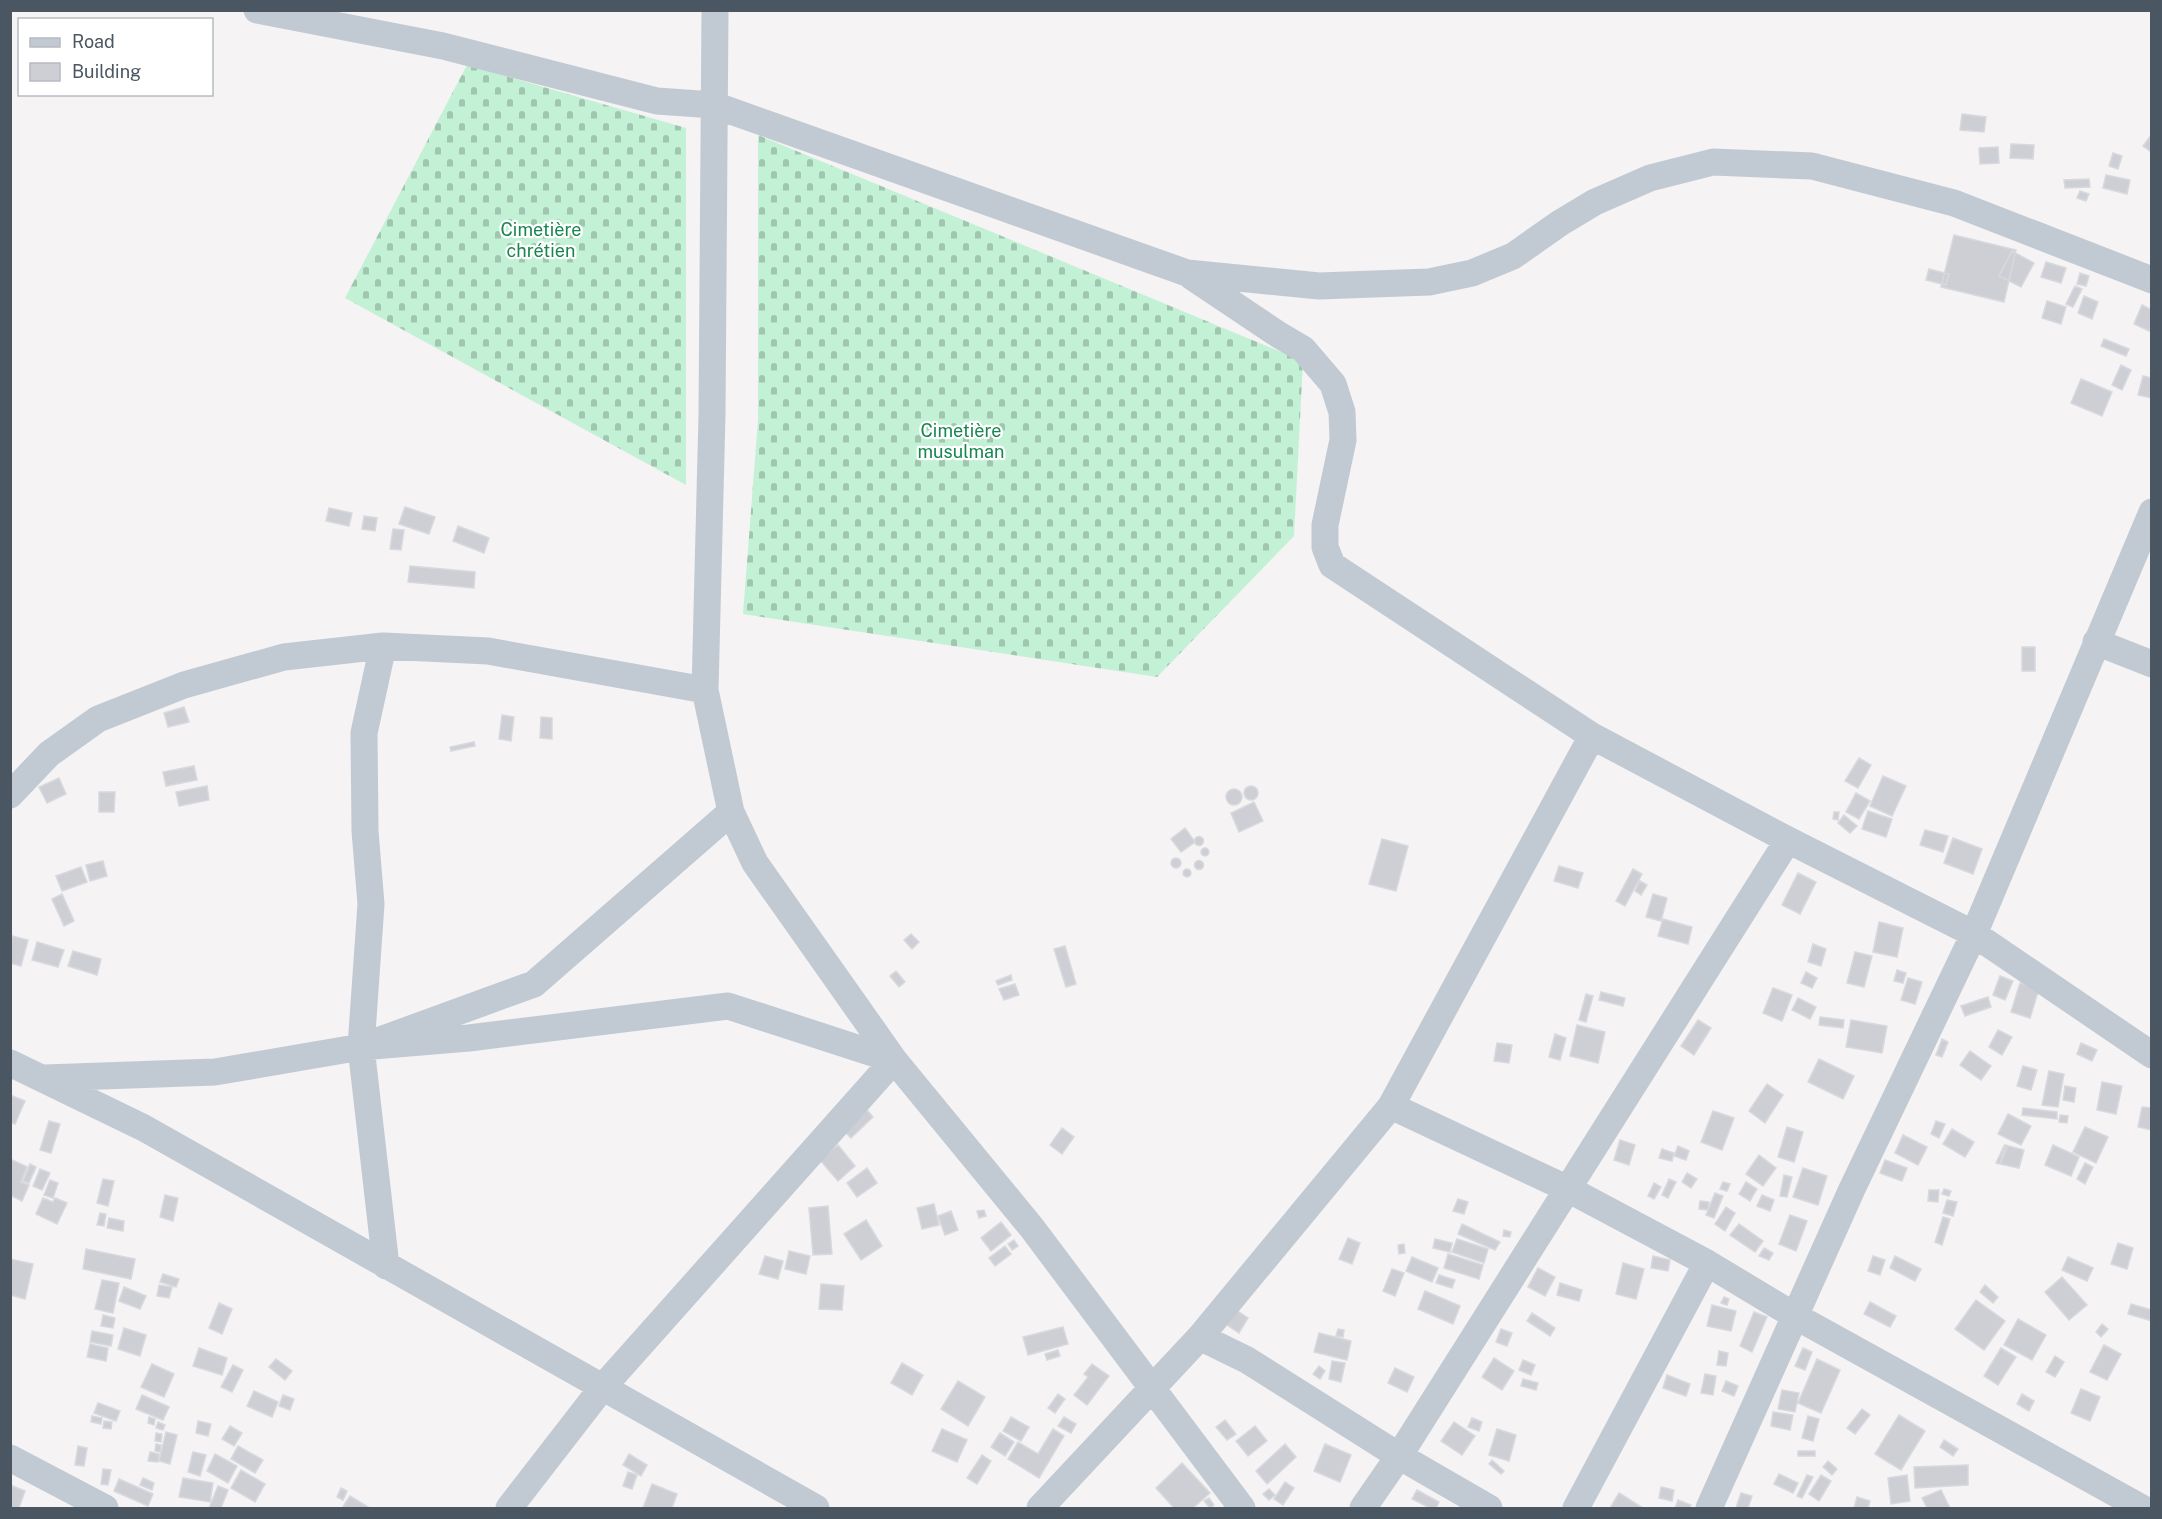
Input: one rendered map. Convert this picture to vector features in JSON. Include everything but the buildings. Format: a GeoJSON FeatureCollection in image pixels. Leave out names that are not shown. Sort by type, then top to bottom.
{"type":"FeatureCollection","features":[{"type":"Feature","properties":{"kind":"street"},"geometry":{"type":"LineString","coordinates":[[257,10],[443,46],[657,101],[714,105],[1187,273],[1318,286],[1429,282],[1472,273],[1513,256],[1595,202],[1650,178],[1713,162],[1812,166],[1953,203],[2151,280]]}},
{"type":"Feature","properties":{"kind":"street"},"geometry":{"type":"LineString","coordinates":[[715,10],[712,415],[705,690],[731,812],[755,863],[894,1060],[1032,1228],[1242,1509]]}},
{"type":"Feature","properties":{"kind":"street"},"geometry":{"type":"LineString","coordinates":[[1187,273],[1303,349],[1333,384],[1342,412],[1343,440],[1325,525],[1325,547],[1332,565],[1592,736],[1788,840],[1974,934],[2151,1055]]}},
{"type":"Feature","properties":{"kind":"street"},"geometry":{"type":"LineString","coordinates":[[1709,1509],[1852,1189],[1974,934],[2151,512]]}},
{"type":"Feature","properties":{"kind":"street"},"geometry":{"type":"LineString","coordinates":[[2096,642],[2151,664]]}},
{"type":"Feature","properties":{"kind":"street"},"geometry":{"type":"LineString","coordinates":[[10,795],[49,754],[98,719],[184,685],[284,657],[383,646],[488,651],[705,690]]}},
{"type":"Feature","properties":{"kind":"street"},"geometry":{"type":"LineString","coordinates":[[383,646],[364,733],[365,831],[371,904],[361,1047],[386,1266]]}},
{"type":"Feature","properties":{"kind":"street"},"geometry":{"type":"LineString","coordinates":[[1040,1509],[1200,1337],[1391,1106],[1592,736]]}},
{"type":"Feature","properties":{"kind":"street"},"geometry":{"type":"LineString","coordinates":[[361,1047],[534,984],[731,812]]}},
{"type":"Feature","properties":{"kind":"street"},"geometry":{"type":"LineString","coordinates":[[1363,1509],[1788,840]]}},
{"type":"Feature","properties":{"kind":"street"},"geometry":{"type":"LineString","coordinates":[[40,1078],[215,1072],[361,1047],[469,1038],[728,1006],[894,1060]]}},
{"type":"Feature","properties":{"kind":"street"},"geometry":{"type":"LineString","coordinates":[[509,1509],[602,1388],[894,1060]]}},
{"type":"Feature","properties":{"kind":"street"},"geometry":{"type":"LineString","coordinates":[[10,1063],[144,1128],[816,1509]]}},
{"type":"Feature","properties":{"kind":"street"},"geometry":{"type":"LineString","coordinates":[[1391,1106],[1568,1189],[1707,1263],[1795,1316],[2142,1509]]}},
{"type":"Feature","properties":{"kind":"street"},"geometry":{"type":"LineString","coordinates":[[1576,1509],[1707,1263]]}},
{"type":"Feature","properties":{"kind":"street"},"geometry":{"type":"LineString","coordinates":[[1200,1337],[1256,1366],[1489,1509]]}},
{"type":"Feature","properties":{"kind":"street"},"geometry":{"type":"LineString","coordinates":[[10,1458],[105,1509]]}},
{"type":"Feature","properties":{"kind":"green space","name":"Cimetière chrétien"},"geometry":{"type":"Polygon","coordinates":[[[467,65],[686,128],[686,485],[345,298],[467,65]]]}},
{"type":"Feature","properties":{"kind":"green space","name":"Cimetière musulman"},"geometry":{"type":"Polygon","coordinates":[[[758,135],[1303,361],[1294,536],[1157,677],[743,614],[758,420],[758,135]]]}}]}
